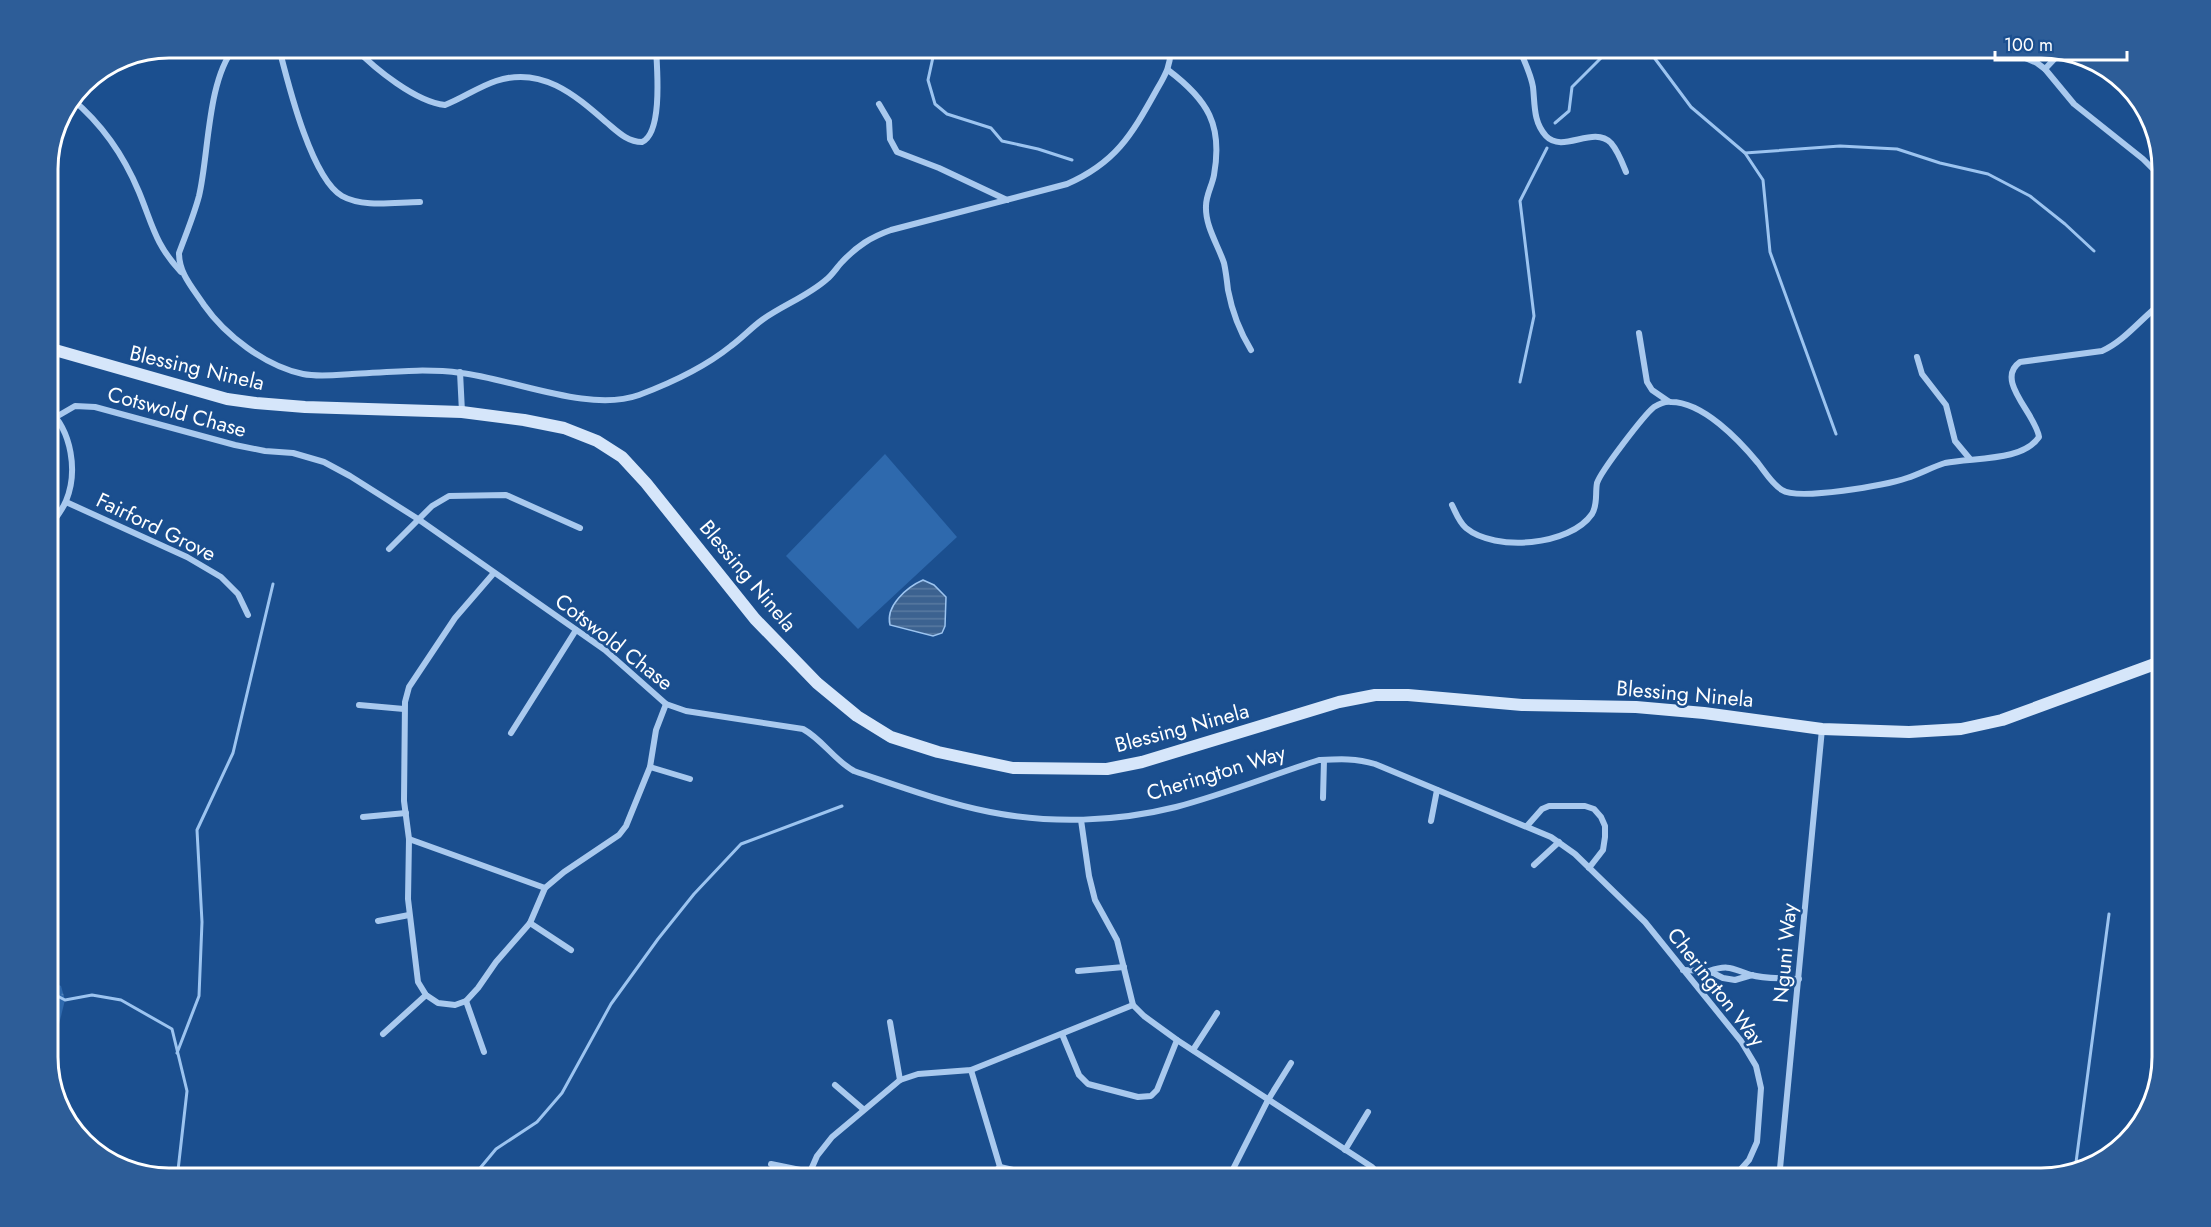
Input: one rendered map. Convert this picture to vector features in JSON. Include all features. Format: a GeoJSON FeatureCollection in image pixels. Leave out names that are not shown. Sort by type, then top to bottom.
{"type":"FeatureCollection","features":[{"type":"Feature","properties":{"kind":"street"},"geometry":{"type":"LineString","coordinates":[[182,273],[179,253],[199,195],[218,84],[228,58]]}},
{"type":"Feature","properties":{"kind":"street"},"geometry":{"type":"LineString","coordinates":[[282,58],[312,153],[321,174],[333,189],[342,196],[356,201],[420,202]]}},
{"type":"Feature","properties":{"kind":"street"},"geometry":{"type":"LineString","coordinates":[[365,58],[395,82],[437,104],[445,105],[495,81],[511,77],[526,76],[546,80],[570,92],[627,138],[642,142],[650,136],[655,116],[658,95],[656,58]]}},
{"type":"Feature","properties":{"kind":"street"},"geometry":{"type":"LineString","coordinates":[[79,105],[100,126],[126,165],[139,191],[155,237],[213,317],[231,336],[273,362],[302,374],[415,370],[460,372],[499,379],[551,394],[618,399],[654,389],[709,362],[764,319],[828,278],[860,245],[873,237],[891,230],[1067,184],[1086,176],[1120,149],[1134,131],[1168,70],[1171,58]]}},
{"type":"Feature","properties":{"kind":"street"},"geometry":{"type":"LineString","coordinates":[[1523,58],[1533,88],[1533,107],[1537,122],[1547,138],[1553,142],[1594,137],[1606,138],[1617,151],[1626,172]]}},
{"type":"Feature","properties":{"kind":"street"},"geometry":{"type":"LineString","coordinates":[[2025,58],[2044,69],[2074,104],[2152,168]]}},
{"type":"Feature","properties":{"kind":"street"},"geometry":{"type":"LineString","coordinates":[[2044,69],[2054,59]]}},
{"type":"Feature","properties":{"kind":"street"},"geometry":{"type":"LineString","coordinates":[[1168,70],[1201,100],[1214,125],[1218,146],[1214,178],[1206,206],[1208,220],[1224,265],[1228,292],[1236,318],[1251,350]]}},
{"type":"Feature","properties":{"kind":"street"},"geometry":{"type":"LineString","coordinates":[[879,104],[889,121],[890,139],[897,152],[939,168],[1007,200]]}},
{"type":"Feature","properties":{"kind":"street"},"geometry":{"type":"LineString","coordinates":[[1452,505],[1461,523],[1467,529],[1477,535],[1497,541],[1519,543],[1548,540],[1568,532],[1592,514],[1596,506],[1597,484],[1602,472],[1644,416],[1656,405],[1668,401],[1679,402],[1699,410],[1727,430],[1746,449],[1773,483],[1783,491],[1795,494],[1822,493],[1892,482],[1942,464],[2012,454],[2034,443],[2038,436],[2038,430],[2012,385],[2011,376],[2016,364],[2102,351],[2112,347],[2152,311]]}},
{"type":"Feature","properties":{"kind":"street"},"geometry":{"type":"LineString","coordinates":[[1639,333],[1647,382],[1652,390],[1668,401]]}},
{"type":"Feature","properties":{"kind":"street","name":"Blessing Ninela"},"geometry":{"type":"LineString","coordinates":[[59,351],[193,391],[256,404],[462,412],[564,428],[597,441],[622,457],[646,483],[755,619],[817,683],[857,716],[891,737],[938,752],[1013,768],[1107,769],[1153,759],[1339,702],[1375,695],[1408,694],[1522,705],[1636,707],[1704,713],[1822,729],[1909,732],[1961,729],[2012,717],[2152,665]]}},
{"type":"Feature","properties":{"kind":"street"},"geometry":{"type":"LineString","coordinates":[[1917,357],[1922,374],[1946,405],[1955,441],[1970,459]]}},
{"type":"Feature","properties":{"kind":"street"},"geometry":{"type":"LineString","coordinates":[[460,372],[462,412]]}},
{"type":"Feature","properties":{"kind":"street","name":"Cotswold Chase"},"geometry":{"type":"LineString","coordinates":[[59,415],[75,406],[95,407],[235,445],[293,453],[324,462],[418,519],[493,574],[605,650],[666,704],[686,711],[803,729],[812,734],[841,764],[854,771],[979,809],[1037,819],[1081,820]]}},
{"type":"Feature","properties":{"kind":"street"},"geometry":{"type":"LineString","coordinates":[[59,422],[72,460],[70,488],[66,502],[59,512]]}},
{"type":"Feature","properties":{"kind":"street"},"geometry":{"type":"LineString","coordinates":[[389,549],[432,506],[449,496],[506,495],[580,528]]}},
{"type":"Feature","properties":{"kind":"street","name":"Fairford Grove"},"geometry":{"type":"LineString","coordinates":[[66,502],[187,557],[221,577],[238,594],[248,615]]}},
{"type":"Feature","properties":{"kind":"street"},"geometry":{"type":"LineString","coordinates":[[493,574],[455,618],[409,687],[404,709],[406,813],[409,839],[408,899],[418,982],[426,995],[438,1003],[455,1005],[466,1001],[512,942],[530,923],[546,888],[564,872],[608,845],[619,835],[626,826],[650,767],[656,730],[666,704]]}},
{"type":"Feature","properties":{"kind":"street"},"geometry":{"type":"LineString","coordinates":[[511,733],[576,630]]}},
{"type":"Feature","properties":{"kind":"street"},"geometry":{"type":"LineString","coordinates":[[359,705],[404,709]]}},
{"type":"Feature","properties":{"kind":"street","name":"Nguni Way"},"geometry":{"type":"LineString","coordinates":[[1780,1168],[1822,729]]}},
{"type":"Feature","properties":{"kind":"street","name":"Cherington Way"},"geometry":{"type":"LineString","coordinates":[[1081,820],[1175,807],[1265,776],[1324,760],[1361,759],[1527,826],[1559,842],[1645,922],[1741,1041],[1756,1066],[1760,1078],[1757,1142],[1749,1160],[1742,1168]]}},
{"type":"Feature","properties":{"kind":"street"},"geometry":{"type":"LineString","coordinates":[[1323,798],[1324,760]]}},
{"type":"Feature","properties":{"kind":"street"},"geometry":{"type":"LineString","coordinates":[[650,767],[690,779]]}},
{"type":"Feature","properties":{"kind":"street"},"geometry":{"type":"LineString","coordinates":[[1431,821],[1437,790]]}},
{"type":"Feature","properties":{"kind":"street"},"geometry":{"type":"LineString","coordinates":[[1527,826],[1542,809],[1549,806],[1585,806],[1594,809],[1605,826],[1605,837],[1603,850],[1589,868]]}},
{"type":"Feature","properties":{"kind":"street"},"geometry":{"type":"LineString","coordinates":[[363,817],[406,813]]}},
{"type":"Feature","properties":{"kind":"street"},"geometry":{"type":"LineString","coordinates":[[1081,820],[1095,900],[1117,940],[1132,1005],[1178,1040],[1373,1168]]}},
{"type":"Feature","properties":{"kind":"street"},"geometry":{"type":"LineString","coordinates":[[409,839],[546,888]]}},
{"type":"Feature","properties":{"kind":"street"},"geometry":{"type":"LineString","coordinates":[[1534,865],[1559,842]]}},
{"type":"Feature","properties":{"kind":"street"},"geometry":{"type":"LineString","coordinates":[[378,921],[410,915]]}},
{"type":"Feature","properties":{"kind":"street"},"geometry":{"type":"LineString","coordinates":[[530,923],[571,950]]}},
{"type":"Feature","properties":{"kind":"street"},"geometry":{"type":"LineString","coordinates":[[1683,970],[1709,971],[1722,966],[1736,968],[1752,975],[1799,979]]}},
{"type":"Feature","properties":{"kind":"street"},"geometry":{"type":"LineString","coordinates":[[1078,971],[1124,967]]}},
{"type":"Feature","properties":{"kind":"street"},"geometry":{"type":"LineString","coordinates":[[1709,971],[1723,978],[1735,980],[1752,975]]}},
{"type":"Feature","properties":{"kind":"street"},"geometry":{"type":"LineString","coordinates":[[383,1034],[426,995]]}},
{"type":"Feature","properties":{"kind":"street"},"geometry":{"type":"LineString","coordinates":[[466,1001],[484,1052]]}},
{"type":"Feature","properties":{"kind":"street"},"geometry":{"type":"LineString","coordinates":[[813,1168],[817,1156],[832,1137],[900,1080],[918,1074],[971,1070],[1132,1005]]}},
{"type":"Feature","properties":{"kind":"street"},"geometry":{"type":"LineString","coordinates":[[1193,1050],[1217,1012]]}},
{"type":"Feature","properties":{"kind":"street"},"geometry":{"type":"LineString","coordinates":[[890,1022],[900,1080]]}},
{"type":"Feature","properties":{"kind":"street"},"geometry":{"type":"LineString","coordinates":[[1062,1034],[1083,1080],[1095,1086],[1138,1097],[1151,1096],[1157,1090],[1178,1040]]}},
{"type":"Feature","properties":{"kind":"street"},"geometry":{"type":"LineString","coordinates":[[1234,1168],[1268,1100],[1291,1063]]}},
{"type":"Feature","properties":{"kind":"street"},"geometry":{"type":"LineString","coordinates":[[971,1070],[1000,1167],[1004,1168]]}},
{"type":"Feature","properties":{"kind":"street"},"geometry":{"type":"LineString","coordinates":[[836,1085],[863,1109]]}},
{"type":"Feature","properties":{"kind":"street"},"geometry":{"type":"LineString","coordinates":[[1345,1150],[1368,1112]]}},
{"type":"Feature","properties":{"kind":"street"},"geometry":{"type":"LineString","coordinates":[[771,1164],[784,1168]]}},
{"type":"Feature","properties":{"kind":"green space"},"geometry":{"type":"Polygon","coordinates":[[[885,454],[957,537],[858,629],[786,556],[885,454]]]}},
{"type":"Feature","properties":{"kind":"green space"},"geometry":{"type":"Polygon","coordinates":[[[59,985],[65,1000],[59,1024],[59,985]]]}},
{"type":"Feature","properties":{"kind":"shaded area"},"geometry":{"type":"Polygon","coordinates":[[[923,580],[934,585],[946,597],[945,626],[942,633],[933,636],[890,625],[889,618],[894,604],[910,587],[923,580]]]}},
{"type":"Feature","properties":{"kind":"waterway"},"geometry":{"type":"LineString","coordinates":[[933,58],[928,80],[935,104],[947,114],[991,128],[1002,141],[1072,160]]}},
{"type":"Feature","properties":{"kind":"waterway"},"geometry":{"type":"LineString","coordinates":[[1555,123],[1569,111],[1572,87],[1601,58]]}},
{"type":"Feature","properties":{"kind":"waterway"},"geometry":{"type":"LineString","coordinates":[[1654,58],[1691,107],[1745,153],[1763,180],[1770,252],[1836,434]]}},
{"type":"Feature","properties":{"kind":"waterway"},"geometry":{"type":"LineString","coordinates":[[1745,153],[1840,146],[1897,149],[1940,163],[1988,174],[2030,196],[2094,251]]}},
{"type":"Feature","properties":{"kind":"waterway"},"geometry":{"type":"LineString","coordinates":[[1520,382],[1534,316],[1520,201],[1547,148]]}},
{"type":"Feature","properties":{"kind":"waterway"},"geometry":{"type":"LineString","coordinates":[[177,1053],[199,996],[202,922],[197,830],[233,753],[273,584]]}},
{"type":"Feature","properties":{"kind":"waterway"},"geometry":{"type":"LineString","coordinates":[[480,1168],[496,1149],[537,1122],[562,1093],[611,1004],[694,894],[741,844],[842,806]]}},
{"type":"Feature","properties":{"kind":"waterway"},"geometry":{"type":"LineString","coordinates":[[2076,1163],[2109,914]]}},
{"type":"Feature","properties":{"kind":"waterway"},"geometry":{"type":"LineString","coordinates":[[59,997],[65,1000],[92,995],[121,1000],[172,1029],[187,1091],[178,1168]]}}]}
